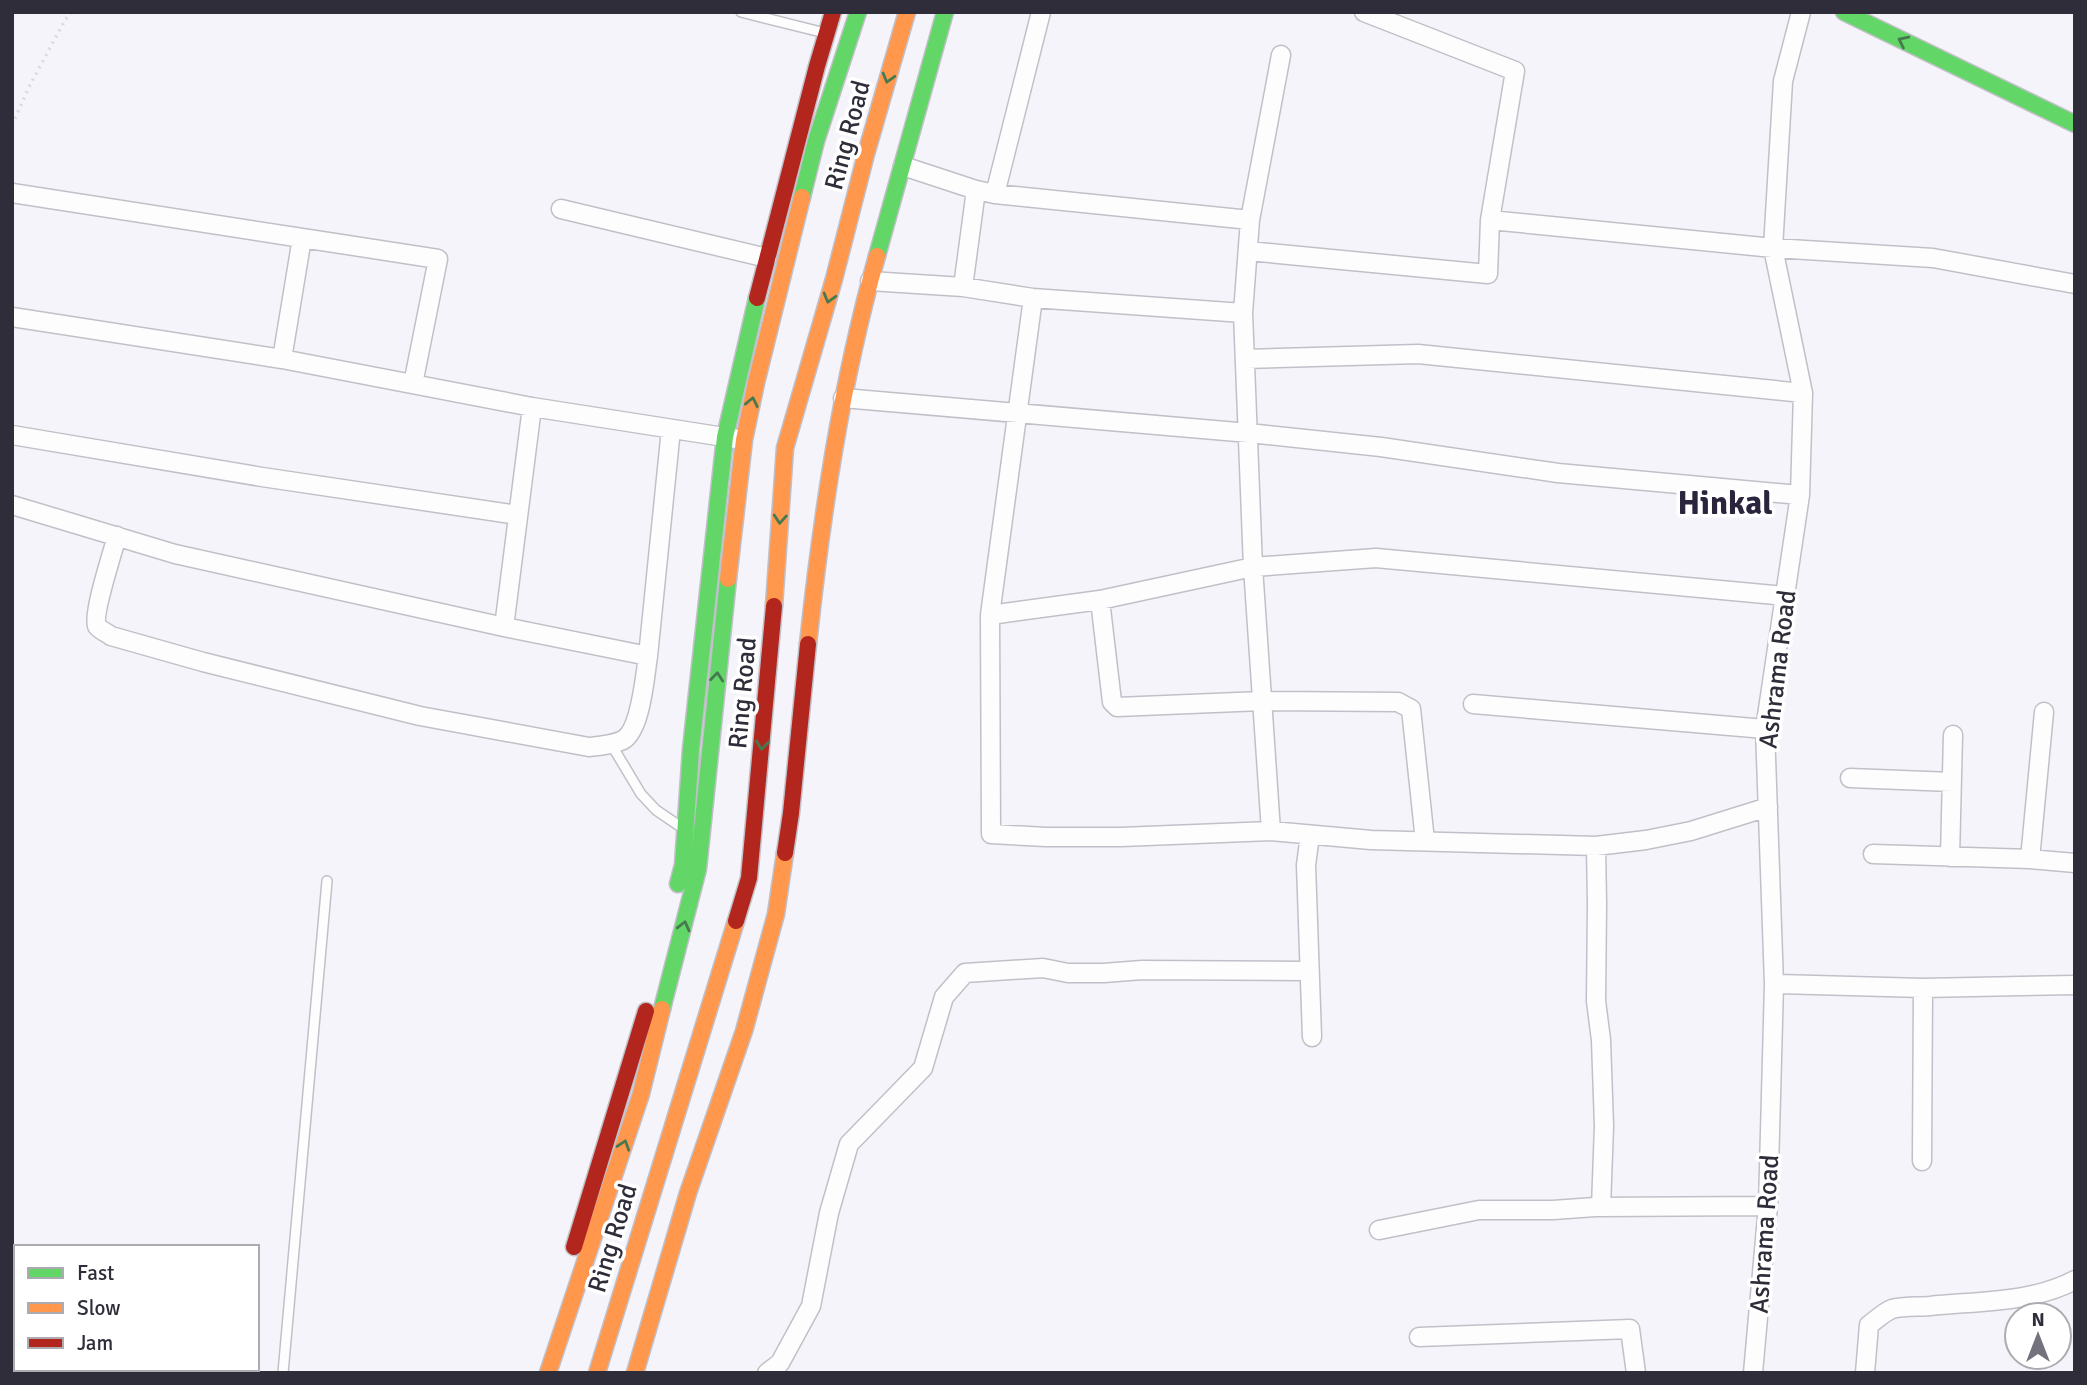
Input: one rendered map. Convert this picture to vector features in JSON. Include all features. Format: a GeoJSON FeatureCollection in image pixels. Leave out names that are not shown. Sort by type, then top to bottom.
{"type":"FeatureCollection","features":[{"type":"Feature","properties":{"kind":"main road"},"geometry":{"type":"LineString","coordinates":[[536,1373],[635,1051],[683,864],[691,749],[725,438],[767,258],[833,12]]}},
{"type":"Feature","properties":{"kind":"main road","name":"Ring Road"},"geometry":{"type":"LineString","coordinates":[[548,1373],[641,1094],[698,869],[744,440],[816,141],[858,12]]}},
{"type":"Feature","properties":{"kind":"main road","name":"Ring Road"},"geometry":{"type":"LineString","coordinates":[[597,1373],[749,878],[770,663],[785,449],[907,12]]}},
{"type":"Feature","properties":{"kind":"main road"},"geometry":{"type":"LineString","coordinates":[[635,1373],[688,1193],[744,1031],[776,915],[791,813],[819,540],[843,398],[870,281],[945,12]]}},
{"type":"Feature","properties":{"kind":"main road"},"geometry":{"type":"LineString","coordinates":[[1844,12],[2075,124]]}},
{"type":"Feature","properties":{"kind":"main road"},"geometry":{"type":"LineString","coordinates":[[1878,12],[2075,113]]}},
{"type":"Feature","properties":{"kind":"street"},"geometry":{"type":"LineString","coordinates":[[995,194],[1041,12]]}},
{"type":"Feature","properties":{"kind":"street"},"geometry":{"type":"LineString","coordinates":[[1248,251],[1488,274],[1489,220],[1515,71],[1364,12]]}},
{"type":"Feature","properties":{"kind":"street","name":"Ashrama Road"},"geometry":{"type":"LineString","coordinates":[[1753,1373],[1768,1206],[1774,984],[1765,729],[1800,495],[1802,393],[1773,248],[1783,82],[1801,12]]}},
{"type":"Feature","properties":{"kind":"street"},"geometry":{"type":"LineString","coordinates":[[1271,831],[1253,567],[1242,313],[1250,220],[1281,55]]}},
{"type":"Feature","properties":{"kind":"street"},"geometry":{"type":"LineString","coordinates":[[903,166],[995,194],[1250,220]]}},
{"type":"Feature","properties":{"kind":"street"},"geometry":{"type":"LineString","coordinates":[[963,286],[976,190]]}},
{"type":"Feature","properties":{"kind":"street"},"geometry":{"type":"LineString","coordinates":[[12,192],[438,259],[413,384]]}},
{"type":"Feature","properties":{"kind":"street"},"geometry":{"type":"LineString","coordinates":[[561,209],[767,258]]}},
{"type":"Feature","properties":{"kind":"street"},"geometry":{"type":"LineString","coordinates":[[1489,220],[1773,248],[1933,258],[2075,284]]}},
{"type":"Feature","properties":{"kind":"street"},"geometry":{"type":"LineString","coordinates":[[282,359],[302,237]]}},
{"type":"Feature","properties":{"kind":"street"},"geometry":{"type":"LineString","coordinates":[[870,281],[963,286],[1033,298],[1242,313]]}},
{"type":"Feature","properties":{"kind":"street"},"geometry":{"type":"LineString","coordinates":[[1033,298],[990,615],[991,834],[1121,837],[1271,831],[1371,840],[1596,846],[1691,831],[1768,807]]}},
{"type":"Feature","properties":{"kind":"street"},"geometry":{"type":"LineString","coordinates":[[12,317],[282,359],[532,407],[744,440]]}},
{"type":"Feature","properties":{"kind":"street"},"geometry":{"type":"LineString","coordinates":[[1245,359],[1418,354],[1802,393]]}},
{"type":"Feature","properties":{"kind":"street"},"geometry":{"type":"LineString","coordinates":[[843,398],[1249,433],[1381,447],[1558,473],[1800,495]]}},
{"type":"Feature","properties":{"kind":"street"},"geometry":{"type":"LineString","coordinates":[[504,627],[532,407]]}},
{"type":"Feature","properties":{"kind":"street"},"geometry":{"type":"LineString","coordinates":[[117,536],[96,619],[100,629],[111,636],[203,662],[420,716],[589,747],[611,744],[625,739],[635,724],[648,656],[671,429]]}},
{"type":"Feature","properties":{"kind":"street"},"geometry":{"type":"LineString","coordinates":[[12,435],[262,477],[518,515]]}},
{"type":"Feature","properties":{"kind":"street"},"geometry":{"type":"LineString","coordinates":[[12,505],[175,554],[648,656]]}},
{"type":"Feature","properties":{"kind":"street"},"geometry":{"type":"LineString","coordinates":[[990,615],[1100,600],[1253,567],[1376,558],[1786,596]]}},
{"type":"Feature","properties":{"kind":"street"},"geometry":{"type":"LineString","coordinates":[[1100,600],[1112,702],[1117,708],[1262,701],[1398,702],[1411,709],[1425,841]]}},
{"type":"Feature","properties":{"kind":"street"},"geometry":{"type":"LineString","coordinates":[[1473,704],[1765,729]]}},
{"type":"Feature","properties":{"kind":"street"},"geometry":{"type":"LineString","coordinates":[[2030,859],[2044,712]]}},
{"type":"Feature","properties":{"kind":"street"},"geometry":{"type":"LineString","coordinates":[[1950,857],[1953,735]]}},
{"type":"Feature","properties":{"kind":"street"},"geometry":{"type":"LineString","coordinates":[[1850,778],[1952,782]]}},
{"type":"Feature","properties":{"kind":"street"},"geometry":{"type":"LineString","coordinates":[[1310,835],[1306,865],[1312,1037]]}},
{"type":"Feature","properties":{"kind":"street"},"geometry":{"type":"LineString","coordinates":[[1596,846],[1596,1002],[1601,1040],[1604,1126],[1601,1207]]}},
{"type":"Feature","properties":{"kind":"street"},"geometry":{"type":"LineString","coordinates":[[1873,855],[2030,859],[2075,863]]}},
{"type":"Feature","properties":{"kind":"street"},"geometry":{"type":"LineString","coordinates":[[767,1373],[780,1363],[811,1306],[829,1213],[849,1144],[923,1068],[944,997],[965,973],[1043,968],[1068,973],[1142,970],[1309,971]]}},
{"type":"Feature","properties":{"kind":"street"},"geometry":{"type":"LineString","coordinates":[[1774,984],[1923,988],[2075,985]]}},
{"type":"Feature","properties":{"kind":"street"},"geometry":{"type":"LineString","coordinates":[[1922,1161],[1923,988]]}},
{"type":"Feature","properties":{"kind":"street"},"geometry":{"type":"LineString","coordinates":[[1379,1230],[1479,1210],[1768,1206]]}},
{"type":"Feature","properties":{"kind":"street"},"geometry":{"type":"LineString","coordinates":[[1865,1373],[1869,1325],[1891,1309],[1984,1303],[2020,1297],[2075,1280]]}},
{"type":"Feature","properties":{"kind":"street"},"geometry":{"type":"LineString","coordinates":[[1419,1337],[1630,1329],[1636,1373]]}},
{"type":"Feature","properties":{"kind":"lane"},"geometry":{"type":"LineString","coordinates":[[741,12],[827,33]]}},
{"type":"Feature","properties":{"kind":"lane"},"geometry":{"type":"LineString","coordinates":[[611,744],[641,794],[656,810],[685,830]]}},
{"type":"Feature","properties":{"kind":"lane"},"geometry":{"type":"LineString","coordinates":[[283,1373],[327,881]]}},
{"type":"Feature","properties":{"kind":"path"},"geometry":{"type":"LineString","coordinates":[[12,125],[29,87],[72,12]]}},
{"type":"Feature","properties":{"kind":"traffic: fast"},"geometry":{"type":"LineString","coordinates":[[802,197],[816,141],[858,12]]}},
{"type":"Feature","properties":{"kind":"traffic: fast"},"geometry":{"type":"LineString","coordinates":[[877,256],[945,12]]}},
{"type":"Feature","properties":{"kind":"traffic: fast"},"geometry":{"type":"LineString","coordinates":[[1844,12],[2075,124]]}},
{"type":"Feature","properties":{"kind":"traffic: fast"},"geometry":{"type":"LineString","coordinates":[[678,884],[683,865],[691,749],[725,437],[757,298]]}},
{"type":"Feature","properties":{"kind":"traffic: fast"},"geometry":{"type":"LineString","coordinates":[[662,1009],[698,869],[728,579]]}},
{"type":"Feature","properties":{"kind":"traffic: slow"},"geometry":{"type":"LineString","coordinates":[[774,606],[785,448],[907,12]]}},
{"type":"Feature","properties":{"kind":"traffic: slow"},"geometry":{"type":"LineString","coordinates":[[728,579],[744,440],[802,197]]}},
{"type":"Feature","properties":{"kind":"traffic: slow"},"geometry":{"type":"LineString","coordinates":[[808,644],[834,449],[853,352],[877,256]]}},
{"type":"Feature","properties":{"kind":"traffic: slow"},"geometry":{"type":"LineString","coordinates":[[635,1373],[688,1193],[744,1031],[776,914],[785,853]]}},
{"type":"Feature","properties":{"kind":"traffic: slow"},"geometry":{"type":"LineString","coordinates":[[597,1373],[736,921]]}},
{"type":"Feature","properties":{"kind":"traffic: slow"},"geometry":{"type":"LineString","coordinates":[[548,1373],[641,1094],[662,1009]]}},
{"type":"Feature","properties":{"kind":"traffic: jam"},"geometry":{"type":"LineString","coordinates":[[757,298],[833,12]]}},
{"type":"Feature","properties":{"kind":"traffic: jam"},"geometry":{"type":"LineString","coordinates":[[736,921],[749,878],[774,606]]}},
{"type":"Feature","properties":{"kind":"traffic: jam"},"geometry":{"type":"LineString","coordinates":[[785,853],[808,644]]}},
{"type":"Feature","properties":{"kind":"traffic: jam"},"geometry":{"type":"LineString","coordinates":[[574,1247],[646,1011]]}},
{"type":"Feature","properties":{"kind":"district","name":"Hinkal"},"geometry":{"type":"Point","coordinates":[1725,502]}}]}
